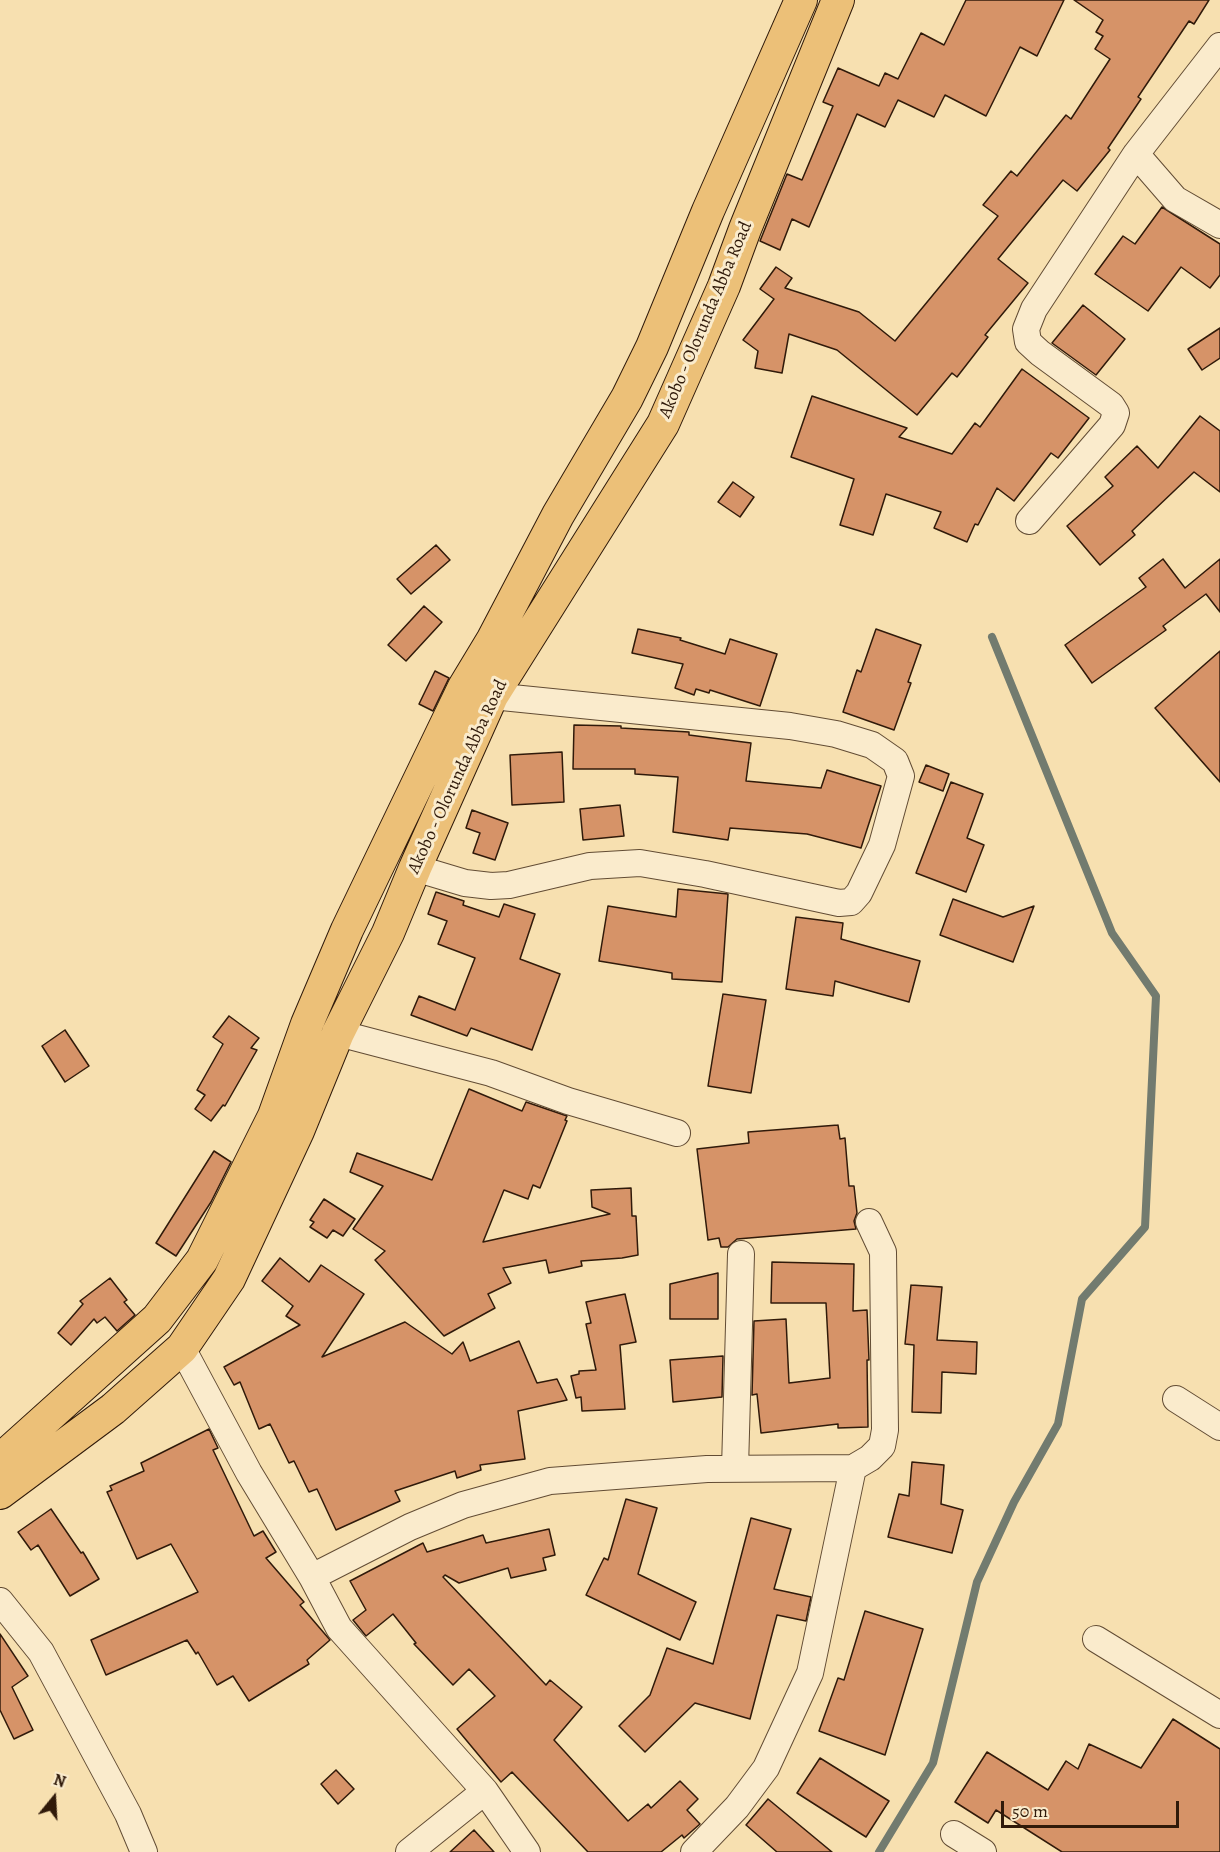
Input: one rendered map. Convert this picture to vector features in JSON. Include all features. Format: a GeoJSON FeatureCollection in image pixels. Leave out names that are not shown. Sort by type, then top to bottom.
{"type":"FeatureCollection","features":[{"type":"Feature","properties":{"kind":"main road","name":"Akobo - Olorunda Abba Road"},"geometry":{"type":"LineString","coordinates":[[0,1493],[36,1448],[157,1319],[202,1260],[274,1116],[307,1024],[347,930],[464,687],[493,639],[558,515],[627,399],[652,347],[708,211],[801,0]]}},
{"type":"Feature","properties":{"kind":"main road","name":"Akobo - Olorunda Abba Road"},"geometry":{"type":"LineString","coordinates":[[0,1461],[36,1448],[112,1409],[182,1348],[229,1280],[298,1131],[338,1034],[388,933],[492,696],[663,424],[724,286],[838,0]]}},
{"type":"Feature","properties":{"kind":"main road"},"geometry":{"type":"LineString","coordinates":[[708,211],[745,229]]}},
{"type":"Feature","properties":{"kind":"street"},"geometry":{"type":"LineString","coordinates":[[1029,521],[1112,425],[1116,413],[1111,405],[1028,342],[1026,329],[1035,309],[1136,154],[1220,46]]}},
{"type":"Feature","properties":{"kind":"street"},"geometry":{"type":"LineString","coordinates":[[1136,154],[1175,199],[1220,225]]}},
{"type":"Feature","properties":{"kind":"street"},"geometry":{"type":"LineString","coordinates":[[415,868],[465,883],[491,886],[509,885],[590,866],[640,863],[705,874],[838,903],[851,902],[859,893],[882,844],[901,776],[895,761],[865,742],[790,726],[492,696]]}},
{"type":"Feature","properties":{"kind":"street"},"geometry":{"type":"LineString","coordinates":[[338,1034],[491,1073],[609,1114],[677,1133]]}},
{"type":"Feature","properties":{"kind":"street"},"geometry":{"type":"LineString","coordinates":[[312,1576],[410,1527],[463,1505],[550,1481],[735,1468],[853,1468],[870,1458],[882,1446],[885,1430],[883,1252],[868,1222]]}},
{"type":"Feature","properties":{"kind":"street"},"geometry":{"type":"LineString","coordinates":[[735,1468],[741,1254]]}},
{"type":"Feature","properties":{"kind":"street"},"geometry":{"type":"LineString","coordinates":[[182,1348],[249,1473],[312,1576],[339,1628],[485,1791],[527,1852]]}},
{"type":"Feature","properties":{"kind":"street"},"geometry":{"type":"LineString","coordinates":[[1176,1399],[1220,1427]]}},
{"type":"Feature","properties":{"kind":"street"},"geometry":{"type":"LineString","coordinates":[[694,1852],[737,1807],[766,1768],[810,1673],[853,1468]]}},
{"type":"Feature","properties":{"kind":"street"},"geometry":{"type":"LineString","coordinates":[[0,1601],[41,1652],[128,1814],[144,1852]]}},
{"type":"Feature","properties":{"kind":"street"},"geometry":{"type":"LineString","coordinates":[[1096,1639],[1220,1715]]}},
{"type":"Feature","properties":{"kind":"street"},"geometry":{"type":"LineString","coordinates":[[409,1852],[485,1791]]}},
{"type":"Feature","properties":{"kind":"street"},"geometry":{"type":"LineString","coordinates":[[954,1834],[983,1852]]}},
{"type":"Feature","properties":{"kind":"building"},"geometry":{"type":"Polygon","coordinates":[[[966,0],[1064,0],[1037,56],[1020,47],[986,116],[945,95],[934,117],[898,100],[885,127],[857,114],[809,227],[792,219],[780,250],[760,241],[787,174],[802,180],[833,106],[823,102],[838,68],[879,86],[885,73],[898,79],[921,33],[944,45],[966,0]]]}},
{"type":"Feature","properties":{"kind":"building"},"geometry":{"type":"Polygon","coordinates":[[[1074,0],[1209,0],[1194,24],[1189,21],[1138,97],[1141,99],[1108,148],[1110,150],[1077,191],[1063,180],[998,259],[1028,283],[985,335],[988,337],[957,377],[952,373],[917,415],[837,350],[789,334],[782,373],[755,368],[758,351],[743,340],[774,299],[760,289],[776,267],[792,278],[785,288],[859,312],[895,341],[998,216],[983,205],[1011,171],[1017,176],[1066,115],[1071,119],[1110,59],[1095,49],[1103,36],[1096,32],[1103,20],[1074,0]]]}},
{"type":"Feature","properties":{"kind":"building"},"geometry":{"type":"Polygon","coordinates":[[[1162,207],[1220,244],[1220,275],[1210,288],[1181,267],[1148,311],[1095,274],[1123,236],[1135,244],[1162,207]]]}},
{"type":"Feature","properties":{"kind":"building"},"geometry":{"type":"Polygon","coordinates":[[[1083,305],[1125,339],[1096,375],[1052,343],[1083,305]]]}},
{"type":"Feature","properties":{"kind":"building"},"geometry":{"type":"Polygon","coordinates":[[[1220,328],[1220,358],[1202,370],[1188,349],[1220,328]]]}},
{"type":"Feature","properties":{"kind":"building"},"geometry":{"type":"Polygon","coordinates":[[[1022,369],[1089,418],[1058,458],[1051,453],[1014,501],[997,488],[967,542],[934,528],[941,512],[886,494],[873,535],[840,525],[854,479],[791,457],[812,396],[907,428],[899,437],[952,454],[975,423],[980,427],[1022,369]]]}},
{"type":"Feature","properties":{"kind":"building"},"geometry":{"type":"Polygon","coordinates":[[[1200,416],[1220,431],[1220,492],[1194,472],[1132,531],[1135,535],[1100,565],[1067,526],[1113,486],[1105,477],[1137,446],[1158,468],[1200,416]]]}},
{"type":"Feature","properties":{"kind":"building"},"geometry":{"type":"Polygon","coordinates":[[[733,482],[754,497],[740,517],[718,502],[733,482]]]}},
{"type":"Feature","properties":{"kind":"building"},"geometry":{"type":"Polygon","coordinates":[[[436,545],[450,560],[411,594],[397,579],[436,545]]]}},
{"type":"Feature","properties":{"kind":"building"},"geometry":{"type":"Polygon","coordinates":[[[1163,559],[1185,588],[1220,559],[1220,612],[1206,594],[1163,626],[1166,630],[1092,683],[1065,645],[1146,587],[1139,578],[1163,559]]]}},
{"type":"Feature","properties":{"kind":"building"},"geometry":{"type":"Polygon","coordinates":[[[424,606],[442,622],[406,661],[388,645],[424,606]]]}},
{"type":"Feature","properties":{"kind":"building"},"geometry":{"type":"Polygon","coordinates":[[[638,629],[681,638],[680,640],[725,654],[730,639],[777,654],[760,706],[710,690],[709,693],[696,689],[694,695],[675,688],[683,664],[632,653],[638,629]]]}},
{"type":"Feature","properties":{"kind":"building"},"geometry":{"type":"Polygon","coordinates":[[[876,629],[921,645],[908,682],[911,683],[894,730],[843,712],[857,670],[861,672],[876,629]]]}},
{"type":"Feature","properties":{"kind":"building"},"geometry":{"type":"Polygon","coordinates":[[[1220,651],[1220,782],[1155,708],[1220,651]]]}},
{"type":"Feature","properties":{"kind":"building"},"geometry":{"type":"Polygon","coordinates":[[[435,671],[449,678],[433,711],[419,704],[435,671]]]}},
{"type":"Feature","properties":{"kind":"building"},"geometry":{"type":"Polygon","coordinates":[[[574,725],[621,726],[621,728],[689,732],[689,735],[751,743],[746,781],[821,788],[827,770],[881,786],[861,848],[807,834],[730,828],[728,840],[673,832],[678,777],[635,774],[635,769],[573,769],[574,725]]]}},
{"type":"Feature","properties":{"kind":"building"},"geometry":{"type":"Polygon","coordinates":[[[562,752],[564,802],[512,805],[510,755],[562,752]]]}},
{"type":"Feature","properties":{"kind":"building"},"geometry":{"type":"Polygon","coordinates":[[[926,765],[949,774],[943,791],[919,782],[926,765]]]}},
{"type":"Feature","properties":{"kind":"building"},"geometry":{"type":"Polygon","coordinates":[[[951,782],[983,794],[967,838],[984,845],[966,892],[916,873],[951,782]]]}},
{"type":"Feature","properties":{"kind":"building"},"geometry":{"type":"Polygon","coordinates":[[[620,805],[624,836],[583,840],[580,809],[620,805]]]}},
{"type":"Feature","properties":{"kind":"building"},"geometry":{"type":"Polygon","coordinates":[[[472,810],[508,823],[495,860],[473,853],[480,833],[466,828],[472,810]]]}},
{"type":"Feature","properties":{"kind":"building"},"geometry":{"type":"Polygon","coordinates":[[[678,889],[728,894],[722,982],[672,979],[672,973],[599,961],[608,906],[676,917],[678,889]]]}},
{"type":"Feature","properties":{"kind":"building"},"geometry":{"type":"Polygon","coordinates":[[[436,892],[464,901],[463,905],[499,917],[504,904],[535,914],[520,959],[560,974],[532,1050],[471,1028],[467,1036],[411,1015],[419,996],[455,1010],[475,958],[438,944],[447,921],[428,914],[436,892]]]}},
{"type":"Feature","properties":{"kind":"building"},"geometry":{"type":"Polygon","coordinates":[[[953,899],[1003,917],[1034,906],[1013,962],[940,935],[953,899]]]}},
{"type":"Feature","properties":{"kind":"building"},"geometry":{"type":"Polygon","coordinates":[[[796,917],[843,923],[841,939],[920,961],[909,1002],[835,981],[833,996],[786,989],[796,917]]]}},
{"type":"Feature","properties":{"kind":"building"},"geometry":{"type":"Polygon","coordinates":[[[723,994],[766,1000],[751,1093],[708,1086],[723,994]]]}},
{"type":"Feature","properties":{"kind":"building"},"geometry":{"type":"Polygon","coordinates":[[[229,1016],[259,1038],[251,1048],[257,1050],[225,1106],[223,1105],[211,1121],[195,1109],[205,1095],[197,1090],[223,1044],[213,1037],[229,1016]]]}},
{"type":"Feature","properties":{"kind":"building"},"geometry":{"type":"Polygon","coordinates":[[[65,1030],[89,1066],[65,1082],[42,1046],[65,1030]]]}},
{"type":"Feature","properties":{"kind":"building"},"geometry":{"type":"Polygon","coordinates":[[[469,1089],[522,1111],[526,1102],[567,1116],[540,1188],[533,1185],[528,1199],[504,1190],[483,1242],[610,1214],[592,1207],[591,1190],[631,1188],[632,1216],[636,1216],[638,1255],[581,1261],[582,1266],[549,1273],[546,1260],[503,1268],[511,1283],[488,1294],[495,1308],[444,1336],[375,1260],[385,1251],[353,1229],[383,1186],[350,1172],[357,1153],[432,1180],[469,1089]]]}},
{"type":"Feature","properties":{"kind":"building"},"geometry":{"type":"Polygon","coordinates":[[[838,1125],[840,1139],[845,1138],[849,1186],[854,1186],[856,1229],[737,1239],[728,1247],[721,1247],[719,1238],[708,1240],[697,1149],[749,1143],[748,1132],[838,1125]]]}},
{"type":"Feature","properties":{"kind":"building"},"geometry":{"type":"Polygon","coordinates":[[[214,1151],[231,1162],[211,1202],[176,1256],[156,1243],[214,1151]]]}},
{"type":"Feature","properties":{"kind":"building"},"geometry":{"type":"Polygon","coordinates":[[[324,1199],[355,1219],[343,1236],[333,1230],[327,1238],[310,1227],[314,1222],[310,1220],[324,1199]]]}},
{"type":"Feature","properties":{"kind":"building"},"geometry":{"type":"Polygon","coordinates":[[[280,1258],[309,1282],[321,1265],[364,1294],[322,1357],[405,1322],[452,1354],[463,1342],[470,1361],[519,1341],[537,1383],[557,1379],[567,1400],[518,1411],[525,1459],[480,1465],[481,1470],[457,1478],[455,1471],[395,1491],[400,1501],[336,1530],[317,1489],[309,1492],[294,1461],[289,1463],[270,1424],[259,1429],[240,1382],[234,1385],[224,1367],[300,1325],[286,1316],[293,1306],[262,1281],[280,1258]]]}},
{"type":"Feature","properties":{"kind":"building"},"geometry":{"type":"Polygon","coordinates":[[[772,1262],[854,1264],[853,1311],[867,1310],[868,1427],[838,1428],[838,1424],[761,1433],[757,1394],[752,1395],[754,1321],[786,1319],[789,1383],[830,1378],[826,1303],[771,1303],[772,1262]]]}},
{"type":"Feature","properties":{"kind":"building"},"geometry":{"type":"Polygon","coordinates":[[[718,1273],[718,1319],[670,1319],[670,1284],[718,1273]]]}},
{"type":"Feature","properties":{"kind":"building"},"geometry":{"type":"Polygon","coordinates":[[[110,1278],[127,1300],[124,1302],[135,1315],[117,1331],[105,1317],[97,1323],[94,1319],[71,1345],[58,1333],[83,1304],[80,1301],[110,1278]]]}},
{"type":"Feature","properties":{"kind":"building"},"geometry":{"type":"Polygon","coordinates":[[[911,1285],[942,1287],[937,1340],[977,1342],[976,1374],[942,1372],[941,1413],[912,1412],[914,1345],[905,1344],[911,1285]]]}},
{"type":"Feature","properties":{"kind":"building"},"geometry":{"type":"Polygon","coordinates":[[[625,1294],[636,1342],[620,1345],[625,1409],[582,1411],[581,1397],[576,1398],[571,1376],[579,1374],[579,1371],[596,1370],[586,1324],[591,1323],[586,1302],[625,1294]]]}},
{"type":"Feature","properties":{"kind":"building"},"geometry":{"type":"Polygon","coordinates":[[[723,1356],[722,1397],[673,1402],[670,1360],[723,1356]]]}},
{"type":"Feature","properties":{"kind":"building"},"geometry":{"type":"Polygon","coordinates":[[[209,1429],[218,1448],[213,1450],[254,1536],[263,1531],[276,1552],[266,1558],[304,1602],[300,1605],[330,1640],[307,1660],[309,1664],[249,1701],[233,1676],[217,1685],[198,1652],[196,1654],[187,1640],[106,1675],[91,1640],[198,1592],[171,1544],[137,1559],[107,1492],[112,1490],[110,1486],[144,1471],[141,1463],[209,1429]]]}},
{"type":"Feature","properties":{"kind":"building"},"geometry":{"type":"Polygon","coordinates":[[[912,1462],[944,1465],[941,1504],[963,1510],[952,1553],[888,1537],[899,1494],[909,1496],[912,1462]]]}},
{"type":"Feature","properties":{"kind":"building"},"geometry":{"type":"Polygon","coordinates":[[[626,1499],[657,1508],[638,1574],[696,1602],[680,1640],[586,1595],[604,1558],[608,1560],[626,1499]]]}},
{"type":"Feature","properties":{"kind":"building"},"geometry":{"type":"Polygon","coordinates":[[[51,1509],[81,1553],[83,1552],[99,1579],[70,1596],[38,1545],[31,1550],[18,1532],[51,1509]]]}},
{"type":"Feature","properties":{"kind":"building"},"geometry":{"type":"Polygon","coordinates":[[[751,1518],[791,1529],[774,1589],[811,1597],[806,1621],[777,1615],[750,1719],[695,1703],[645,1752],[619,1726],[650,1695],[667,1648],[713,1664],[751,1518]]]}},
{"type":"Feature","properties":{"kind":"building"},"geometry":{"type":"Polygon","coordinates":[[[549,1529],[555,1555],[543,1558],[546,1570],[511,1578],[508,1568],[459,1583],[445,1575],[443,1577],[546,1685],[550,1680],[582,1707],[554,1740],[628,1821],[648,1804],[651,1808],[680,1781],[698,1799],[687,1810],[700,1824],[684,1838],[682,1835],[661,1852],[588,1852],[512,1772],[501,1782],[457,1729],[495,1696],[469,1669],[453,1685],[414,1644],[416,1643],[393,1614],[366,1636],[353,1620],[366,1610],[350,1581],[423,1543],[427,1552],[483,1535],[486,1543],[549,1529]]]}},
{"type":"Feature","properties":{"kind":"building"},"geometry":{"type":"Polygon","coordinates":[[[865,1611],[923,1629],[885,1755],[819,1731],[838,1678],[844,1680],[865,1611]]]}},
{"type":"Feature","properties":{"kind":"building"},"geometry":{"type":"Polygon","coordinates":[[[0,1634],[28,1676],[12,1687],[33,1730],[14,1739],[0,1710],[0,1634]]]}},
{"type":"Feature","properties":{"kind":"building"},"geometry":{"type":"Polygon","coordinates":[[[1173,1719],[1220,1749],[1220,1852],[1062,1852],[996,1810],[988,1823],[955,1802],[987,1752],[1048,1790],[1066,1761],[1078,1769],[1089,1744],[1141,1768],[1173,1719]]]}},
{"type":"Feature","properties":{"kind":"building"},"geometry":{"type":"Polygon","coordinates":[[[820,1758],[889,1801],[866,1837],[797,1793],[820,1758]]]}},
{"type":"Feature","properties":{"kind":"building"},"geometry":{"type":"Polygon","coordinates":[[[336,1770],[354,1789],[338,1804],[321,1784],[336,1770]]]}},
{"type":"Feature","properties":{"kind":"building"},"geometry":{"type":"Polygon","coordinates":[[[768,1799],[832,1852],[777,1852],[746,1825],[768,1799]]]}},
{"type":"Feature","properties":{"kind":"building"},"geometry":{"type":"Polygon","coordinates":[[[474,1830],[494,1852],[450,1852],[474,1830]]]}},
{"type":"Feature","properties":{"kind":"waterway"},"geometry":{"type":"LineString","coordinates":[[879,1852],[933,1763],[977,1582],[1014,1502],[1058,1424],[1082,1299],[1145,1227],[1156,996],[1112,933],[992,637]]}}]}
